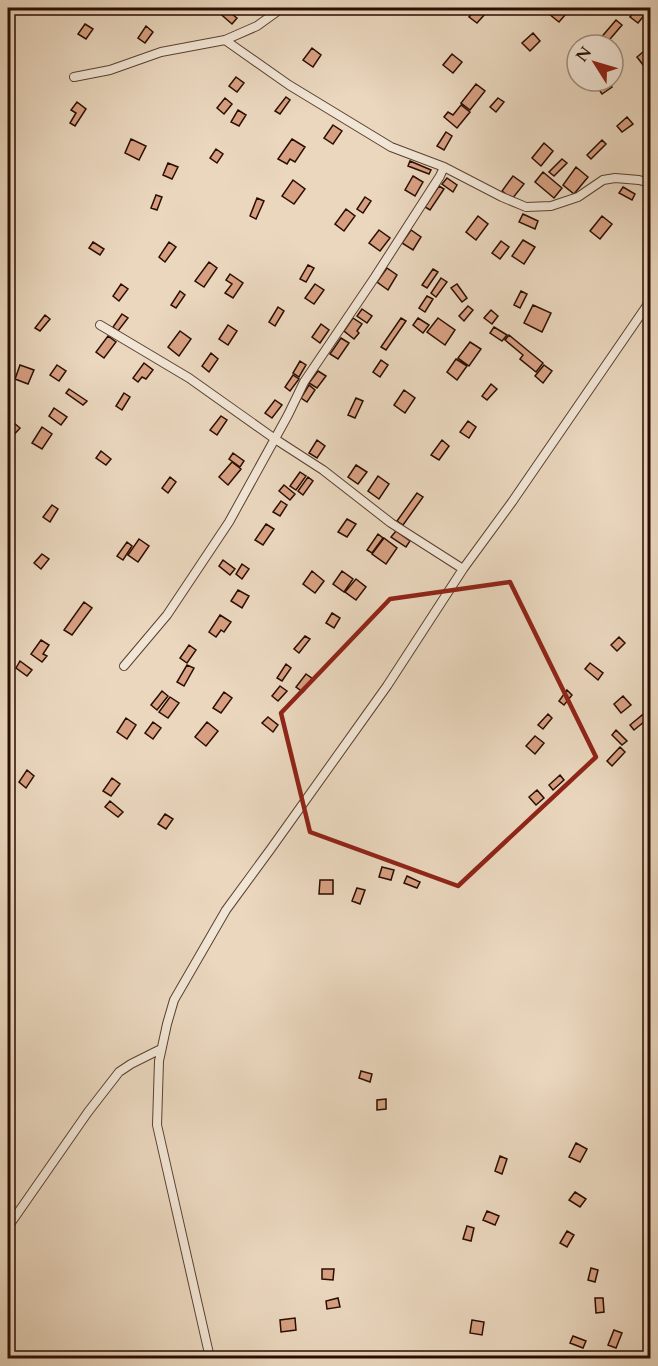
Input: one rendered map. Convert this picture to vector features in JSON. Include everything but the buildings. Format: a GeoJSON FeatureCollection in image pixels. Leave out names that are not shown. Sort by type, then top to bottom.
{"type":"FeatureCollection","features":[{"type":"Feature","properties":{"kind":"street"},"geometry":{"type":"LineString","coordinates":[[74,77],[110,70],[161,52],[225,40],[257,26],[282,8]]}},
{"type":"Feature","properties":{"kind":"street"},"geometry":{"type":"LineString","coordinates":[[225,40],[289,85],[391,147],[444,167],[526,207],[551,206],[578,196],[603,180],[615,178],[651,183]]}},
{"type":"Feature","properties":{"kind":"street"},"geometry":{"type":"LineString","coordinates":[[124,666],[167,615],[229,522],[304,382],[375,278],[444,167]]}},
{"type":"Feature","properties":{"kind":"street"},"geometry":{"type":"LineString","coordinates":[[210,1359],[157,1125],[159,1061],[174,1000],[226,910],[387,686],[463,569],[651,301]]}},
{"type":"Feature","properties":{"kind":"street"},"geometry":{"type":"LineString","coordinates":[[100,325],[189,378],[323,470],[391,523],[463,569]]}},
{"type":"Feature","properties":{"kind":"street"},"geometry":{"type":"LineString","coordinates":[[8,1227],[88,1112],[119,1072],[161,1049]]}},
{"type":"Feature","properties":{"kind":"highlighted area"},"geometry":{"type":"Polygon","coordinates":[[[510,582],[596,757],[458,886],[310,832],[281,713],[390,599],[510,582]]]}}]}
